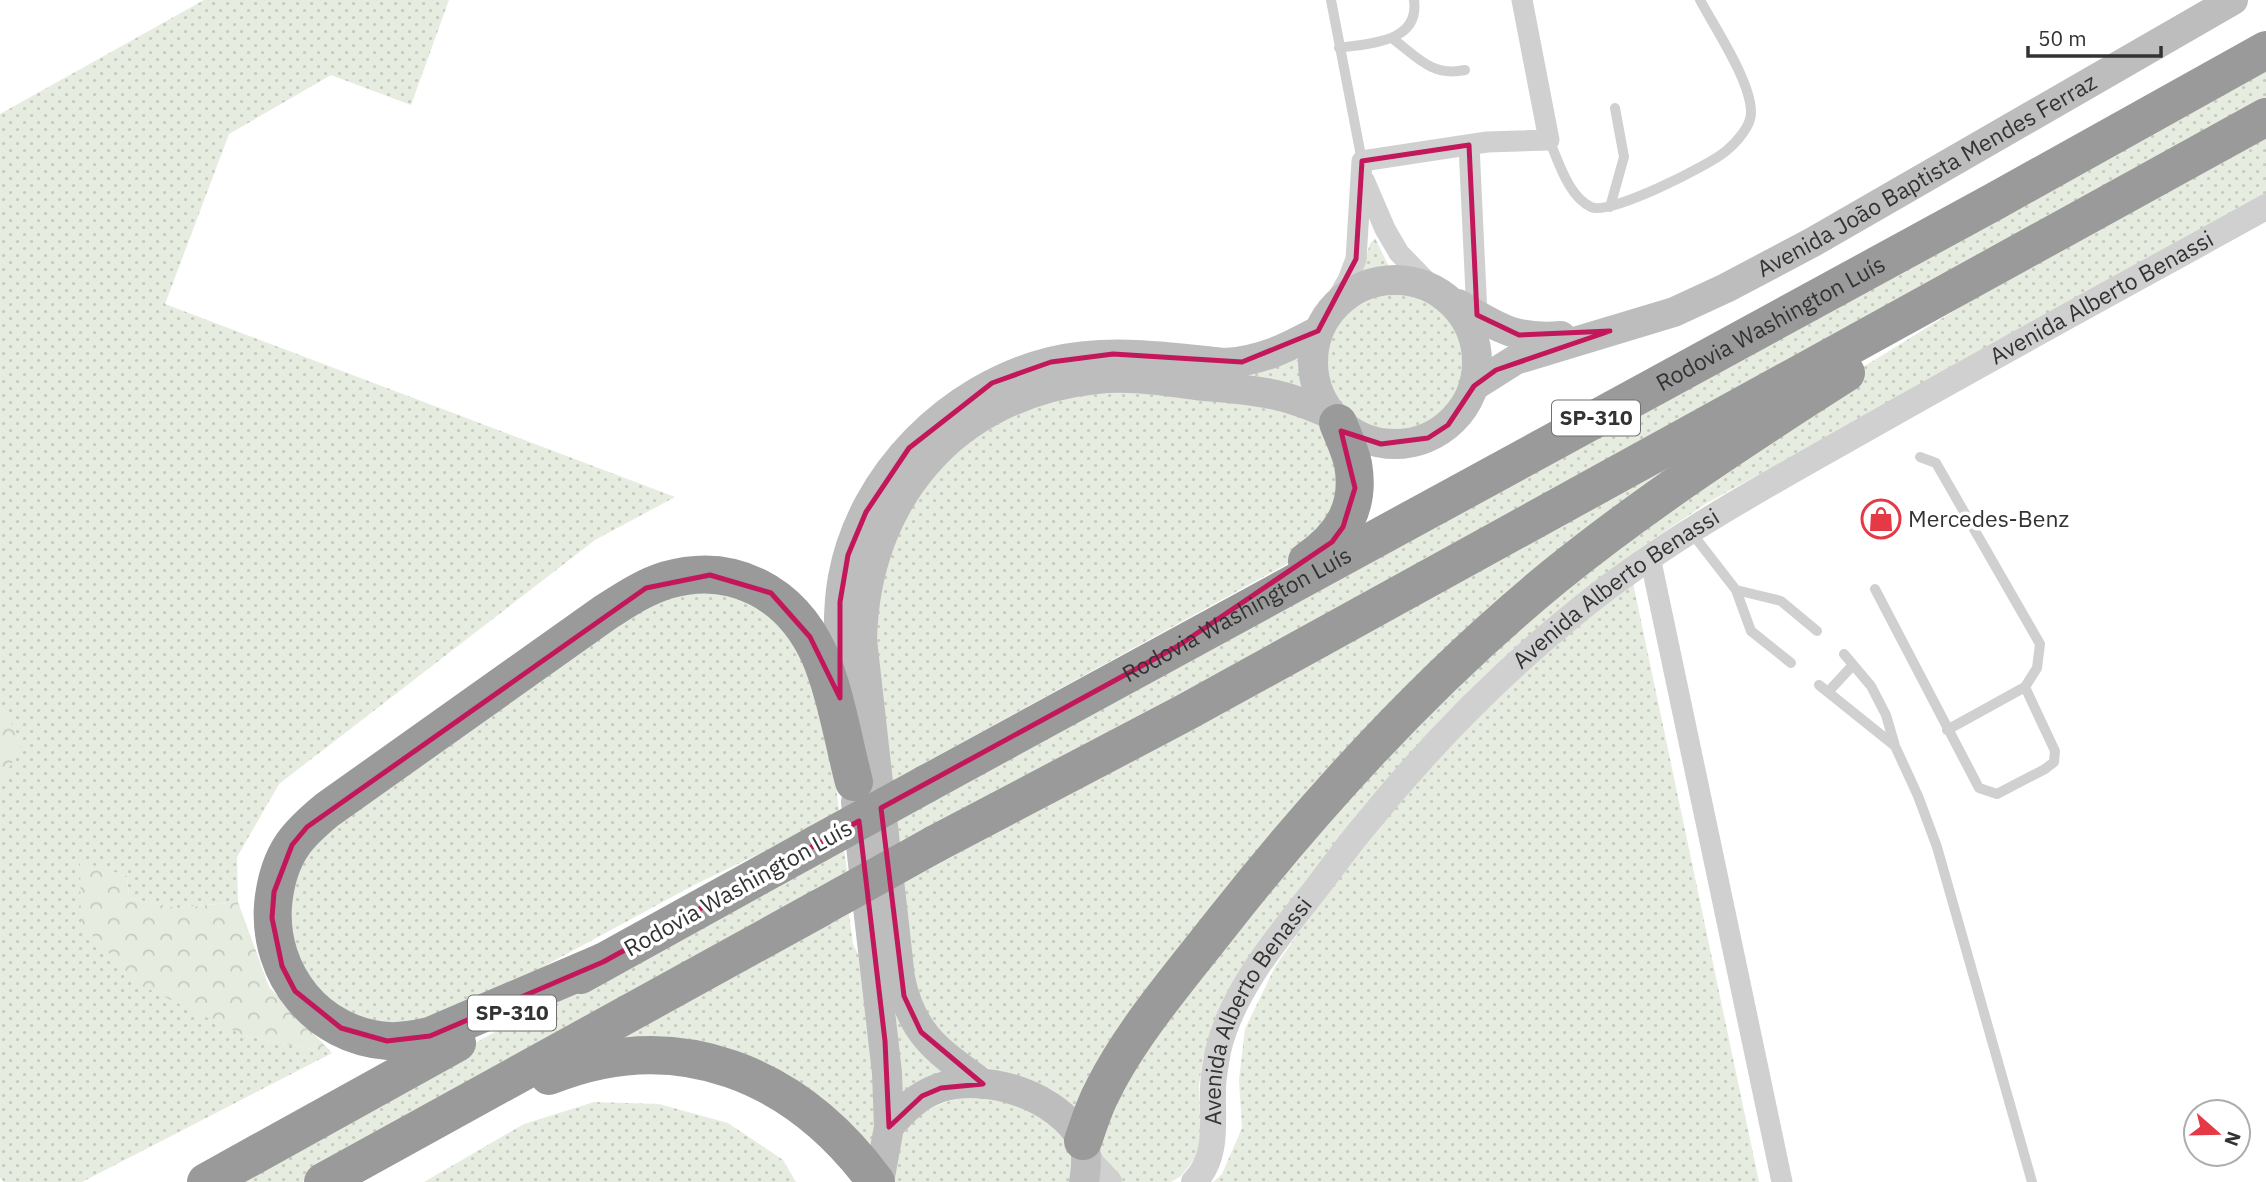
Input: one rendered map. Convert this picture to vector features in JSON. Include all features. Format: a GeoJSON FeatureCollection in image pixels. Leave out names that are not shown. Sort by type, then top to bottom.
{"type":"FeatureCollection","features":[{"type":"Feature","properties":{"kind":"highway","name":"Rodovia Washington Luís"},"geometry":{"type":"LineString","coordinates":[[206,1182],[2266,50]]}},
{"type":"Feature","properties":{"kind":"highway","name":"SP-310"},"geometry":{"type":"LineString","coordinates":[[323,1182],[935,844],[1186,712],[2266,117]]}},
{"type":"Feature","properties":{"kind":"highway"},"geometry":{"type":"LineString","coordinates":[[1084,1159],[1102,1090],[1162,1001],[1233,909],[1346,774],[1422,696],[1513,611],[1687,478],[1839,377],[2130,191]]}},
{"type":"Feature","properties":{"kind":"highway"},"geometry":{"type":"LineString","coordinates":[[1178,646],[1311,558],[1332,542],[1343,527],[1351,509],[1355,488],[1353,464],[1334,418]]}},
{"type":"Feature","properties":{"kind":"highway"},"geometry":{"type":"LineString","coordinates":[[603,962],[430,1036],[408,1041],[387,1041],[362,1036],[341,1028],[324,1017],[295,991],[282,966],[275,943],[272,918],[274,892],[282,865],[292,845],[307,827],[327,810],[606,612],[646,588],[686,576],[730,577],[752,584],[778,599],[799,621],[820,658],[854,782]]}},
{"type":"Feature","properties":{"kind":"highway"},"geometry":{"type":"LineString","coordinates":[[430,1123],[577,1065],[628,1057],[684,1058],[717,1064],[754,1077],[784,1093],[834,1131],[877,1182]]}},
{"type":"Feature","properties":{"kind":"main road","name":"Avenida João Baptista Mendes Ferraz"},"geometry":{"type":"LineString","coordinates":[[1474,386],[1515,360],[1674,312],[1726,288],[1825,235],[2233,0]]}},
{"type":"Feature","properties":{"kind":"main road"},"geometry":{"type":"LineString","coordinates":[[877,1182],[889,1127],[885,1041],[839,653],[839,602],[843,576],[856,533],[895,463],[927,429],[965,400],[992,383],[1051,362],[1114,354],[1242,362],[1265,357],[1325,319],[1353,290],[1378,280],[1405,279],[1441,294],[1476,327],[1478,362],[1474,386],[1464,408],[1448,425],[1427,438],[1405,444],[1381,444],[1358,436],[1334,418],[1281,396],[1136,378],[1098,378],[1060,384],[1025,395],[975,421],[934,454],[901,495],[878,544],[869,574],[863,608],[862,640],[900,978],[904,996],[920,1032],[943,1054],[983,1084]]}},
{"type":"Feature","properties":{"kind":"main road"},"geometry":{"type":"LineString","coordinates":[[1325,319],[1312,352],[1313,374],[1319,395],[1334,418]]}},
{"type":"Feature","properties":{"kind":"main road","name":"Avenida João Baptista Mendes Ferraz"},"geometry":{"type":"LineString","coordinates":[[1476,327],[1540,338],[1610,331]]}},
{"type":"Feature","properties":{"kind":"main road"},"geometry":{"type":"LineString","coordinates":[[889,1127],[905,1109],[922,1096],[941,1088],[983,1084],[1034,1098],[1055,1110],[1071,1125],[1084,1159]]}},
{"type":"Feature","properties":{"kind":"street"},"geometry":{"type":"LineString","coordinates":[[1362,168],[1469,145],[1549,140],[1522,0]]}},
{"type":"Feature","properties":{"kind":"street"},"geometry":{"type":"LineString","coordinates":[[1469,145],[1476,327]]}},
{"type":"Feature","properties":{"kind":"street"},"geometry":{"type":"LineString","coordinates":[[1362,168],[1385,229],[1399,253],[1441,294]]}},
{"type":"Feature","properties":{"kind":"street"},"geometry":{"type":"LineString","coordinates":[[1325,319],[1348,280],[1356,259],[1360,235],[1362,168]]}},
{"type":"Feature","properties":{"kind":"street","name":"Avenida Alberto Benassi"},"geometry":{"type":"LineString","coordinates":[[1194,1182],[1208,1162],[1212,1148],[1214,1072],[1226,1026],[1250,980],[1292,919],[1366,823],[1443,737],[1507,674],[1579,609],[1690,530],[1875,423],[2266,207]]}},
{"type":"Feature","properties":{"kind":"street"},"geometry":{"type":"LineString","coordinates":[[1650,557],[1782,1182]]}},
{"type":"Feature","properties":{"kind":"street"},"geometry":{"type":"LineString","coordinates":[[1084,1159],[1109,1182]]}},
{"type":"Feature","properties":{"kind":"lane"},"geometry":{"type":"LineString","coordinates":[[1331,0],[1362,168]]}},
{"type":"Feature","properties":{"kind":"lane"},"geometry":{"type":"LineString","coordinates":[[1339,48],[1392,38],[1410,26],[1415,0]]}},
{"type":"Feature","properties":{"kind":"lane"},"geometry":{"type":"LineString","coordinates":[[1549,140],[1576,197],[1593,208],[1610,207],[1650,191],[1726,152],[1744,132],[1752,113],[1744,81],[1700,0]]}},
{"type":"Feature","properties":{"kind":"lane"},"geometry":{"type":"LineString","coordinates":[[1392,38],[1439,71],[1452,73],[1465,70]]}},
{"type":"Feature","properties":{"kind":"lane"},"geometry":{"type":"LineString","coordinates":[[1610,207],[1624,157],[1615,108]]}},
{"type":"Feature","properties":{"kind":"lane"},"geometry":{"type":"LineString","coordinates":[[1920,457],[1936,463],[2040,645],[2038,668],[2025,687],[1947,730]]}},
{"type":"Feature","properties":{"kind":"lane"},"geometry":{"type":"LineString","coordinates":[[1690,530],[1736,590],[1751,631],[1791,663]]}},
{"type":"Feature","properties":{"kind":"lane"},"geometry":{"type":"LineString","coordinates":[[1875,589],[1979,788],[1989,793],[1997,794],[2054,762],[2055,751],[2025,687]]}},
{"type":"Feature","properties":{"kind":"lane"},"geometry":{"type":"LineString","coordinates":[[1736,590],[1781,601],[1816,631]]}},
{"type":"Feature","properties":{"kind":"lane"},"geometry":{"type":"LineString","coordinates":[[1844,654],[1871,686],[1885,715],[1937,847],[2032,1182]]}},
{"type":"Feature","properties":{"kind":"lane"},"geometry":{"type":"LineString","coordinates":[[1853,665],[1823,688],[1895,746]]}},
{"type":"Feature","properties":{"kind":"highlighted area"},"geometry":{"type":"Polygon","coordinates":[[[1469,145],[1477,315],[1519,335],[1610,331],[1496,370],[1474,386],[1448,425],[1428,438],[1381,444],[1341,431],[1355,488],[1343,527],[1332,542],[1178,646],[881,808],[904,996],[921,1032],[983,1084],[941,1088],[922,1096],[889,1127],[885,1041],[859,821],[603,962],[430,1036],[387,1041],[341,1028],[295,991],[282,966],[272,918],[274,892],[292,845],[307,827],[646,588],[710,575],[771,593],[810,637],[840,698],[840,602],[848,555],[866,512],[909,448],[992,383],[1051,362],[1113,354],[1242,362],[1318,331],[1356,259],[1362,161],[1469,145]]]}},
{"type":"Feature","properties":{"kind":"green space"},"geometry":{"type":"Polygon","coordinates":[[[204,0],[449,0],[411,105],[331,75],[229,134],[165,304],[675,497],[595,540],[279,784],[237,857],[238,902],[178,908],[129,898],[127,876],[80,862],[245,1036],[332,1053],[82,1182],[4,1182],[0,1178],[0,114],[204,0]]]}},
{"type":"Feature","properties":{"kind":"green space"},"geometry":{"type":"Polygon","coordinates":[[[2266,63],[2266,105],[1544,501],[897,843],[894,823],[2266,63]]]}},
{"type":"Feature","properties":{"kind":"green space"},"geometry":{"type":"Polygon","coordinates":[[[2266,136],[2266,194],[1707,503],[1639,549],[1519,645],[1211,1030],[1199,1085],[1201,1143],[1194,1160],[1181,1176],[1171,1182],[1121,1182],[1100,1156],[1100,1140],[1121,1084],[1218,949],[1458,672],[1847,377],[1975,298],[2266,136]]]}},
{"type":"Feature","properties":{"kind":"green space"},"geometry":{"type":"Polygon","coordinates":[[[1375,238],[1391,271],[1359,277],[1370,244],[1375,238]]]}},
{"type":"Feature","properties":{"kind":"green space"},"geometry":{"type":"Polygon","coordinates":[[[1395,295],[1421,300],[1443,315],[1458,337],[1463,363],[1458,389],[1443,411],[1421,426],[1395,431],[1369,426],[1347,411],[1332,389],[1327,363],[1332,337],[1347,315],[1369,300],[1395,295]]]}},
{"type":"Feature","properties":{"kind":"green space"},"geometry":{"type":"Polygon","coordinates":[[[1298,353],[1307,397],[1226,379],[1298,353]]]}},
{"type":"Feature","properties":{"kind":"green space"},"geometry":{"type":"Polygon","coordinates":[[[1111,390],[1281,403],[1321,424],[1346,490],[1303,555],[890,782],[873,658],[880,570],[924,482],[989,426],[1047,401],[1111,390]]]}},
{"type":"Feature","properties":{"kind":"green space"},"geometry":{"type":"Polygon","coordinates":[[[1722,434],[1511,604],[1083,1118],[1056,1092],[975,1064],[929,1024],[909,970],[904,883],[1722,434]]]}},
{"type":"Feature","properties":{"kind":"green space"},"geometry":{"type":"Polygon","coordinates":[[[1632,578],[1759,1182],[1213,1182],[1222,1174],[1242,1128],[1239,1080],[1245,1029],[1275,967],[1352,854],[1479,704],[1632,578]]]}},
{"type":"Feature","properties":{"kind":"green space"},"geometry":{"type":"Polygon","coordinates":[[[660,589],[761,596],[823,688],[839,810],[815,827],[694,885],[443,1021],[422,1029],[335,1013],[285,941],[301,850],[660,589]]]}},
{"type":"Feature","properties":{"kind":"green space"},"geometry":{"type":"Polygon","coordinates":[[[0,701],[22,746],[0,783],[0,701]]]}},
{"type":"Feature","properties":{"kind":"green space"},"geometry":{"type":"Polygon","coordinates":[[[844,850],[847,871],[654,989],[302,1182],[226,1182],[511,1023],[815,859],[821,864],[844,850]]]}},
{"type":"Feature","properties":{"kind":"green space"},"geometry":{"type":"Polygon","coordinates":[[[80,861],[127,876],[129,898],[178,908],[238,902],[269,987],[332,1053],[245,1036],[138,984],[81,923],[80,861]]]}},
{"type":"Feature","properties":{"kind":"green space"},"geometry":{"type":"Polygon","coordinates":[[[849,914],[853,944],[866,970],[877,1083],[869,1160],[830,1118],[603,1043],[849,914]]]}},
{"type":"Feature","properties":{"kind":"green space"},"geometry":{"type":"Polygon","coordinates":[[[893,985],[952,1074],[895,1103],[893,985]]]}},
{"type":"Feature","properties":{"kind":"green space"},"geometry":{"type":"Polygon","coordinates":[[[969,1097],[1001,1101],[1046,1120],[1067,1144],[1073,1163],[1071,1182],[895,1182],[897,1148],[912,1123],[937,1106],[969,1097]]]}},
{"type":"Feature","properties":{"kind":"green space"},"geometry":{"type":"Polygon","coordinates":[[[594,1102],[659,1104],[728,1123],[783,1160],[796,1182],[424,1182],[524,1124],[594,1102]]]}},
{"type":"Feature","properties":{"kind":"place","name":"Mercedes-Benz"},"geometry":{"type":"Point","coordinates":[1881,519]}}]}
